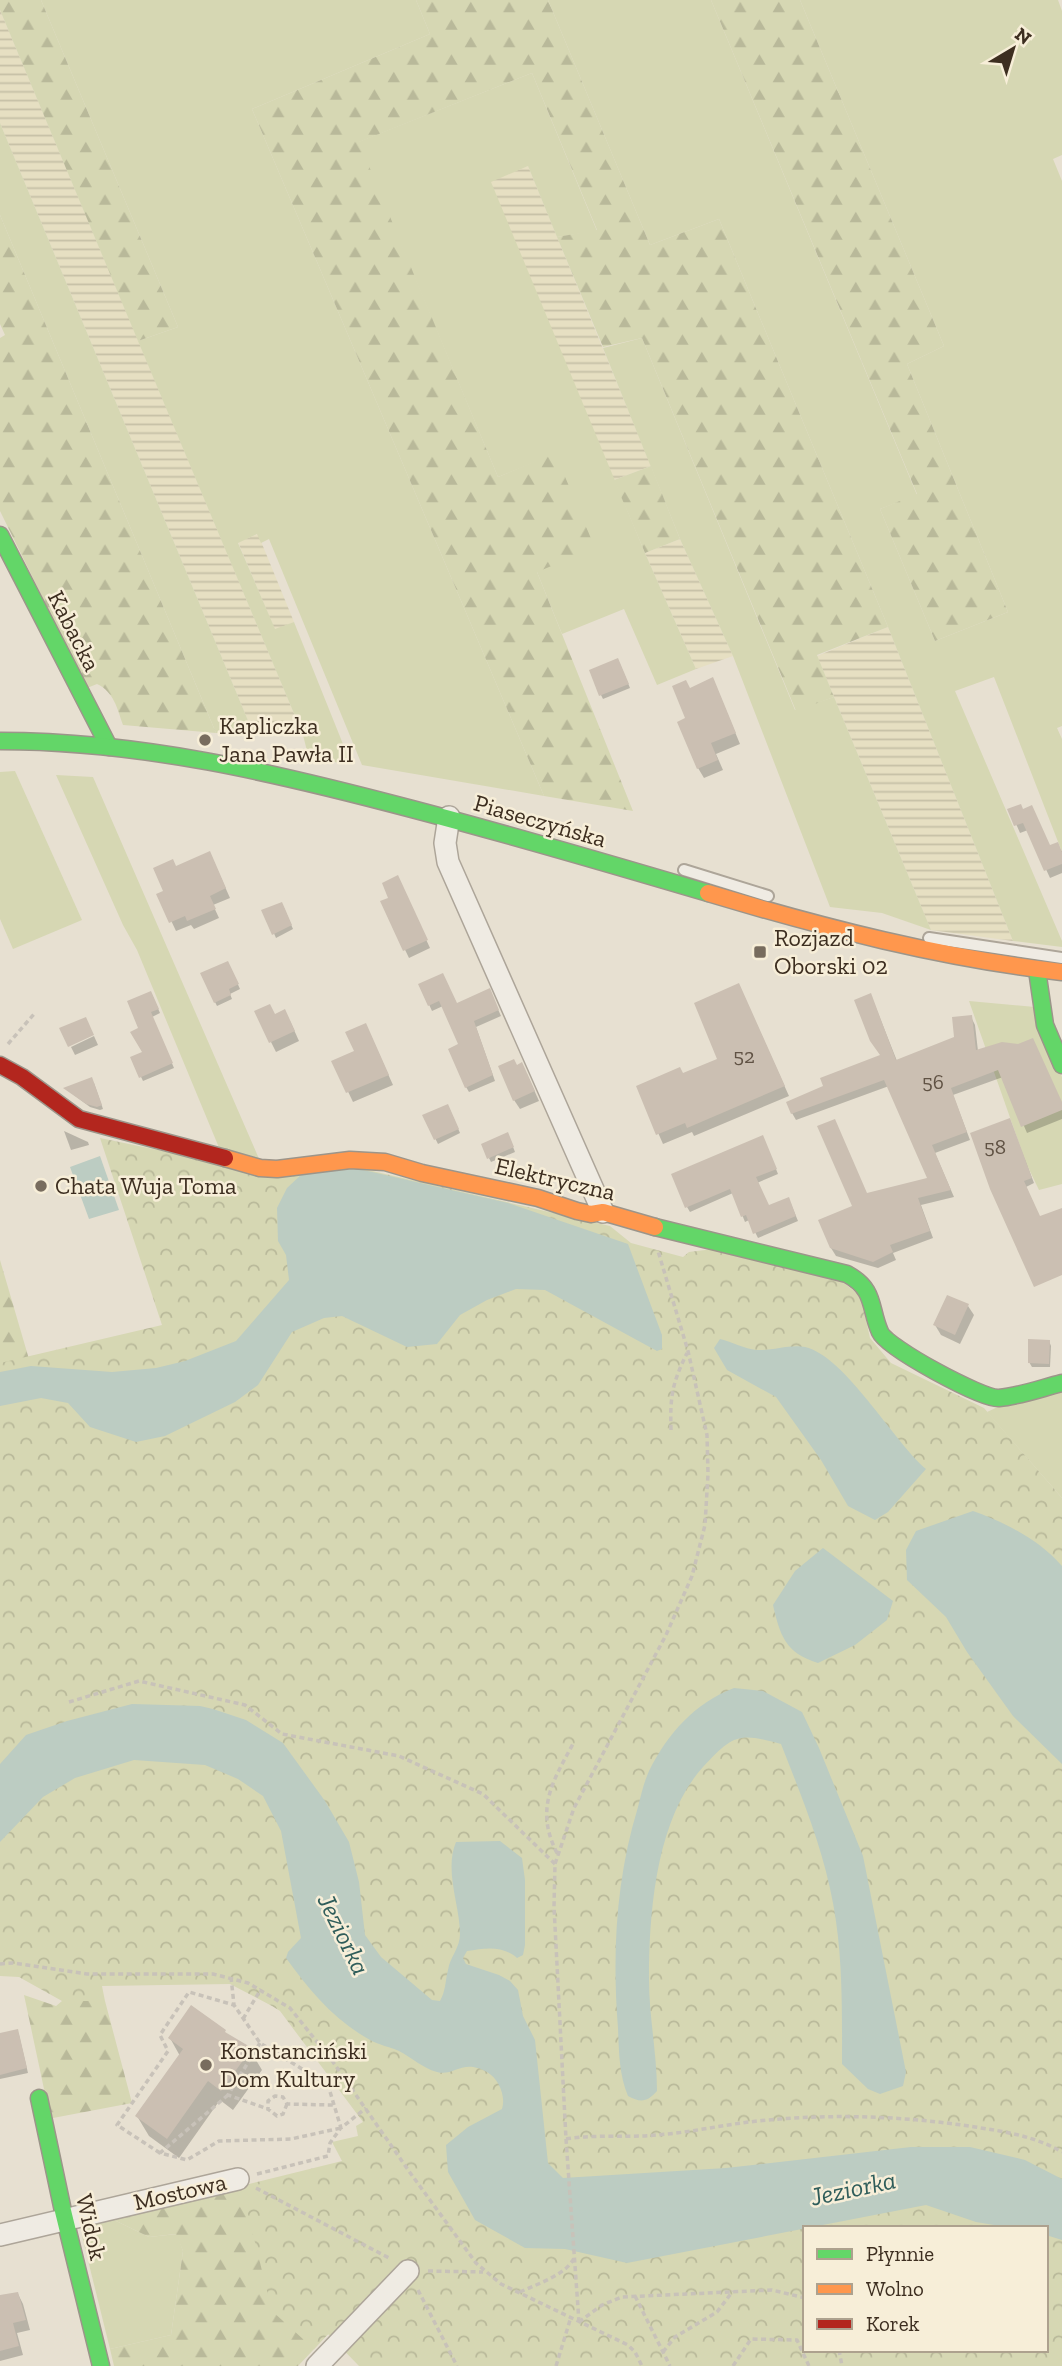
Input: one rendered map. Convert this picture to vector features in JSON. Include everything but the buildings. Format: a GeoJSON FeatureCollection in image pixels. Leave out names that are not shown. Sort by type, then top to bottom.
{"type":"FeatureCollection","features":[{"type":"Feature","properties":{"kind":"street","name":"Kabacka"},"geometry":{"type":"LineString","coordinates":[[0,536],[109,747]]}},
{"type":"Feature","properties":{"kind":"street","name":"Piaseczyńska"},"geometry":{"type":"LineString","coordinates":[[0,741],[34,740],[109,747],[205,760],[284,775],[449,817],[771,913],[892,945],[951,958],[1062,972]]}},
{"type":"Feature","properties":{"kind":"street"},"geometry":{"type":"LineString","coordinates":[[449,817],[445,843],[448,862],[603,1212]]}},
{"type":"Feature","properties":{"kind":"street"},"geometry":{"type":"LineString","coordinates":[[1037,970],[1045,1025],[1062,1065]]}},
{"type":"Feature","properties":{"kind":"street","name":"Elektryczna"},"geometry":{"type":"LineString","coordinates":[[1,1065],[32,1082],[61,1110],[79,1119],[260,1168],[277,1169],[365,1159],[538,1198],[591,1214],[603,1212],[847,1273],[858,1280],[872,1301],[880,1334],[897,1350],[982,1395],[998,1398],[1062,1383]]}},
{"type":"Feature","properties":{"kind":"street","name":"Widok"},"geometry":{"type":"LineString","coordinates":[[39,2098],[65,2220],[101,2366]]}},
{"type":"Feature","properties":{"kind":"street","name":"Mostowa"},"geometry":{"type":"LineString","coordinates":[[0,2235],[238,2179]]}},
{"type":"Feature","properties":{"kind":"street"},"geometry":{"type":"LineString","coordinates":[[317,2366],[408,2271]]}},
{"type":"Feature","properties":{"kind":"lane"},"geometry":{"type":"LineString","coordinates":[[684,870],[774,898]]}},
{"type":"Feature","properties":{"kind":"lane"},"geometry":{"type":"LineString","coordinates":[[800,907],[875,926]]}},
{"type":"Feature","properties":{"kind":"lane"},"geometry":{"type":"LineString","coordinates":[[912,934],[1062,958]]}},
{"type":"Feature","properties":{"kind":"path"},"geometry":{"type":"LineString","coordinates":[[1,1065],[11,1038],[34,1014]]}},
{"type":"Feature","properties":{"kind":"path"},"geometry":{"type":"LineString","coordinates":[[579,2322],[566,2139],[554,1907],[555,1864],[574,1808],[666,1635],[692,1576],[705,1525],[707,1435],[688,1351],[652,1226]]}},
{"type":"Feature","properties":{"kind":"path"},"geometry":{"type":"LineString","coordinates":[[671,1430],[673,1381],[688,1351]]}},
{"type":"Feature","properties":{"kind":"path"},"geometry":{"type":"LineString","coordinates":[[69,1702],[139,1681],[245,1705],[282,1734],[399,1756],[483,1794],[555,1864]]}},
{"type":"Feature","properties":{"kind":"path"},"geometry":{"type":"LineString","coordinates":[[558,1855],[548,1831],[547,1801],[551,1785],[573,1744]]}},
{"type":"Feature","properties":{"kind":"path"},"geometry":{"type":"LineString","coordinates":[[0,1964],[13,1963],[87,1974],[213,1974],[231,1977],[261,1989],[290,2008],[333,2062],[411,2175],[484,2272],[496,2281],[628,2345],[642,2366]]}},
{"type":"Feature","properties":{"kind":"path"},"geometry":{"type":"LineString","coordinates":[[231,1977],[234,2005],[243,2020],[260,2043],[328,2085],[341,2128]]}},
{"type":"Feature","properties":{"kind":"path"},"geometry":{"type":"LineString","coordinates":[[243,2020],[261,1989]]}},
{"type":"Feature","properties":{"kind":"path"},"geometry":{"type":"LineString","coordinates":[[234,2005],[189,1992],[160,2035],[168,2051],[117,2125],[159,2153],[187,2160],[219,2141],[291,2139],[341,2128]]}},
{"type":"Feature","properties":{"kind":"path"},"geometry":{"type":"LineString","coordinates":[[159,2153],[228,2095],[260,2043]]}},
{"type":"Feature","properties":{"kind":"path"},"geometry":{"type":"LineString","coordinates":[[228,2095],[268,2109],[277,2116],[283,2114],[288,2104]]}},
{"type":"Feature","properties":{"kind":"path"},"geometry":{"type":"LineString","coordinates":[[268,2109],[268,2101],[275,2096],[283,2097],[288,2104]]}},
{"type":"Feature","properties":{"kind":"path"},"geometry":{"type":"LineString","coordinates":[[288,2104],[333,2105]]}},
{"type":"Feature","properties":{"kind":"path"},"geometry":{"type":"LineString","coordinates":[[238,2179],[328,2156],[330,2143],[341,2128],[366,2108]]}},
{"type":"Feature","properties":{"kind":"path"},"geometry":{"type":"LineString","coordinates":[[566,2139],[589,2135],[641,2137],[742,2123],[848,2117],[953,2124],[1025,2135],[1062,2152]]}},
{"type":"Feature","properties":{"kind":"path"},"geometry":{"type":"LineString","coordinates":[[238,2179],[402,2264],[457,2366]]}},
{"type":"Feature","properties":{"kind":"path"},"geometry":{"type":"LineString","coordinates":[[520,2293],[564,2270],[571,2265],[575,2256]]}},
{"type":"Feature","properties":{"kind":"path"},"geometry":{"type":"LineString","coordinates":[[408,2271],[484,2272]]}},
{"type":"Feature","properties":{"kind":"path"},"geometry":{"type":"LineString","coordinates":[[579,2322],[602,2305],[622,2297],[772,2290],[803,2298]]}},
{"type":"Feature","properties":{"kind":"path"},"geometry":{"type":"LineString","coordinates":[[663,2352],[674,2337],[717,2312],[733,2291]]}},
{"type":"Feature","properties":{"kind":"path"},"geometry":{"type":"LineString","coordinates":[[635,2296],[670,2366]]}},
{"type":"Feature","properties":{"kind":"path"},"geometry":{"type":"LineString","coordinates":[[556,2366],[571,2317]]}},
{"type":"Feature","properties":{"kind":"path"},"geometry":{"type":"LineString","coordinates":[[733,2366],[751,2339],[797,2340],[809,2366]]}},
{"type":"Feature","properties":{"kind":"shaded area"},"geometry":{"type":"Polygon","coordinates":[[[0,10],[303,735],[254,735],[0,123],[0,10]]]}},
{"type":"Feature","properties":{"kind":"shaded area"},"geometry":{"type":"Polygon","coordinates":[[[528,166],[651,466],[614,480],[490,181],[528,166]]]}},
{"type":"Feature","properties":{"kind":"shaded area"},"geometry":{"type":"Polygon","coordinates":[[[258,534],[294,622],[275,630],[238,542],[258,534]]]}},
{"type":"Feature","properties":{"kind":"shaded area"},"geometry":{"type":"Polygon","coordinates":[[[680,539],[733,656],[696,669],[645,553],[680,539]]]}},
{"type":"Feature","properties":{"kind":"shaded area"},"geometry":{"type":"Polygon","coordinates":[[[888,627],[1013,941],[931,930],[817,656],[888,627]]]}},
{"type":"Feature","properties":{"kind":"green space"},"geometry":{"type":"Polygon","coordinates":[[[0,0],[41,0],[178,327],[138,341],[0,10],[0,0]]]}},
{"type":"Feature","properties":{"kind":"green space"},"geometry":{"type":"Polygon","coordinates":[[[41,0],[416,0],[430,34],[252,109],[544,796],[362,765],[269,539],[261,543],[257,534],[238,543],[275,629],[294,622],[351,764],[309,759],[303,735],[138,341],[178,327],[41,0]]]}},
{"type":"Feature","properties":{"kind":"green space"},"geometry":{"type":"Polygon","coordinates":[[[416,0],[548,0],[650,245],[719,219],[888,627],[817,655],[834,697],[796,711],[642,338],[603,347],[557,237],[597,230],[532,73],[359,142],[498,477],[555,453],[595,548],[537,572],[633,811],[544,796],[252,109],[430,34],[416,0]]]}},
{"type":"Feature","properties":{"kind":"green space"},"geometry":{"type":"Polygon","coordinates":[[[548,0],[711,0],[917,495],[880,509],[935,641],[1008,612],[907,364],[944,346],[800,0],[1058,0],[1062,11],[1062,155],[1053,159],[1062,181],[1062,726],[1057,728],[1062,739],[1062,852],[994,677],[955,691],[1062,941],[1062,947],[1013,941],[888,627],[719,219],[650,245],[548,0]]]}},
{"type":"Feature","properties":{"kind":"green space"},"geometry":{"type":"Polygon","coordinates":[[[711,0],[800,0],[944,346],[907,364],[1008,612],[935,641],[880,509],[917,494],[711,0]]]}},
{"type":"Feature","properties":{"kind":"green space"},"geometry":{"type":"Polygon","coordinates":[[[532,73],[597,231],[557,237],[528,166],[491,182],[696,669],[657,685],[624,609],[562,634],[537,572],[555,454],[498,477],[358,142],[532,73]]]}},
{"type":"Feature","properties":{"kind":"green space"},"geometry":{"type":"Polygon","coordinates":[[[0,123],[254,735],[216,733],[0,215],[0,123]]]}},
{"type":"Feature","properties":{"kind":"green space"},"geometry":{"type":"Polygon","coordinates":[[[0,215],[216,733],[123,725],[107,691],[97,684],[87,688],[0,511],[0,338],[5,335],[0,324],[0,215]]]}},
{"type":"Feature","properties":{"kind":"green space"},"geometry":{"type":"Polygon","coordinates":[[[642,338],[795,710],[834,697],[931,930],[882,913],[830,907],[733,656],[680,539],[603,348],[642,338]]]}},
{"type":"Feature","properties":{"kind":"green space"},"geometry":{"type":"Polygon","coordinates":[[[651,466],[680,539],[645,553],[614,480],[651,466]]]}},
{"type":"Feature","properties":{"kind":"green space"},"geometry":{"type":"Polygon","coordinates":[[[15,771],[82,920],[13,949],[0,919],[0,772],[15,771]]]}},
{"type":"Feature","properties":{"kind":"green space"},"geometry":{"type":"Polygon","coordinates":[[[56,775],[93,777],[260,1161],[220,1150],[137,950],[123,925],[56,775]]]}},
{"type":"Feature","properties":{"kind":"green space"},"geometry":{"type":"Polygon","coordinates":[[[969,1001],[1035,1007],[1062,1077],[1062,1184],[1039,1190],[1026,1163],[969,1001]]]}},
{"type":"Feature","properties":{"kind":"green space"},"geometry":{"type":"Polygon","coordinates":[[[100,1138],[265,1172],[342,1164],[610,1226],[631,1243],[683,1257],[689,1252],[713,1249],[837,1277],[861,1297],[870,1338],[891,1363],[984,1408],[1062,1498],[1062,2366],[359,2366],[328,2334],[314,2349],[272,2311],[241,2186],[342,2161],[332,2142],[358,2136],[356,2126],[363,2122],[280,2011],[230,1984],[102,1986],[105,2001],[62,2001],[19,1977],[0,1976],[0,1363],[162,1325],[100,1138]]]}},
{"type":"Feature","properties":{"kind":"green space"},"geometry":{"type":"Polygon","coordinates":[[[0,1260],[31,1366],[0,1372],[0,1260]]]}},
{"type":"Feature","properties":{"kind":"green space"},"geometry":{"type":"Polygon","coordinates":[[[1062,1391],[1062,1498],[987,1412],[1002,1405],[1062,1391]]]}},
{"type":"Feature","properties":{"kind":"green space"},"geometry":{"type":"Polygon","coordinates":[[[24,1995],[56,2006],[62,2001],[105,2001],[132,2103],[53,2118],[44,2089],[24,1995]]]}},
{"type":"Feature","properties":{"kind":"green space"},"geometry":{"type":"Polygon","coordinates":[[[306,2172],[367,2293],[298,2366],[114,2366],[110,2349],[171,2335],[183,2251],[176,2234],[149,2237],[108,2217],[306,2172]]]}},
{"type":"Feature","properties":{"kind":"green space"},"geometry":{"type":"Polygon","coordinates":[[[108,2217],[149,2237],[177,2234],[183,2251],[171,2335],[110,2349],[82,2236],[86,2222],[108,2217]]]}},
{"type":"Feature","properties":{"kind":"water"},"geometry":{"type":"Polygon","coordinates":[[[100,1156],[119,1210],[89,1219],[70,1167],[100,1156]]]}},
{"type":"Feature","properties":{"kind":"water"},"geometry":{"type":"Polygon","coordinates":[[[359,1169],[508,1203],[628,1244],[662,1335],[662,1349],[657,1351],[545,1290],[516,1289],[487,1300],[460,1315],[437,1344],[407,1347],[342,1316],[324,1318],[292,1332],[258,1385],[235,1402],[165,1436],[136,1442],[90,1427],[68,1403],[41,1398],[0,1406],[0,1372],[31,1366],[112,1372],[156,1368],[185,1361],[236,1341],[289,1280],[286,1255],[278,1241],[277,1208],[287,1188],[303,1173],[359,1169]]]}},
{"type":"Feature","properties":{"kind":"water"},"geometry":{"type":"Polygon","coordinates":[[[720,1339],[756,1350],[799,1346],[820,1354],[852,1382],[926,1469],[888,1512],[875,1520],[848,1506],[821,1460],[776,1397],[727,1370],[714,1348],[720,1339]]]}},
{"type":"Feature","properties":{"kind":"water"},"geometry":{"type":"Polygon","coordinates":[[[973,1511],[1021,1533],[1053,1556],[1062,1566],[1062,1764],[1013,1716],[967,1652],[946,1617],[907,1580],[906,1550],[916,1531],[973,1511]]]}},
{"type":"Feature","properties":{"kind":"water"},"geometry":{"type":"Polygon","coordinates":[[[823,1548],[893,1601],[887,1620],[855,1645],[818,1663],[798,1654],[786,1642],[773,1605],[795,1571],[823,1548]]]}},
{"type":"Feature","properties":{"kind":"water"},"geometry":{"type":"Polygon","coordinates":[[[734,1688],[763,1691],[802,1712],[819,1748],[863,1856],[906,2072],[903,2086],[880,2094],[868,2089],[842,2064],[839,1943],[823,1862],[811,1822],[781,1744],[745,1738],[730,1742],[703,1767],[687,1788],[665,1839],[658,1867],[649,1953],[649,1993],[657,2091],[644,2100],[628,2096],[620,2063],[615,1972],[620,1889],[631,1834],[647,1775],[665,1744],[695,1711],[734,1688]]]}},
{"type":"Feature","properties":{"kind":"water","name":"Jeziorka"},"geometry":{"type":"Polygon","coordinates":[[[132,1704],[200,1706],[246,1720],[283,1743],[325,1801],[349,1842],[359,1882],[365,1935],[381,1957],[432,2000],[440,2001],[442,1997],[449,1965],[460,1939],[452,1876],[456,1842],[500,1841],[522,1858],[525,1880],[523,1955],[517,1958],[499,1949],[487,1948],[467,1951],[463,1958],[466,1964],[510,1981],[518,1990],[523,2016],[535,2040],[548,2163],[563,2178],[726,2168],[911,2147],[970,2147],[1025,2160],[1062,2179],[1062,2240],[1048,2236],[1048,2226],[1000,2226],[976,2222],[926,2205],[818,2226],[803,2226],[803,2229],[627,2263],[565,2249],[525,2248],[475,2220],[448,2172],[446,2145],[468,2127],[502,2109],[503,2099],[498,2083],[487,2072],[478,2068],[465,2067],[443,2073],[432,2070],[399,2051],[370,2040],[334,2014],[286,1958],[301,1938],[281,1831],[263,1796],[238,1779],[205,1765],[134,1760],[75,1778],[43,1797],[0,1842],[0,1764],[26,1735],[132,1704]]]}},
{"type":"Feature","properties":{"kind":"traffic: fast"},"geometry":{"type":"LineString","coordinates":[[0,535],[109,747]]}},
{"type":"Feature","properties":{"kind":"traffic: fast"},"geometry":{"type":"LineString","coordinates":[[0,741],[53,742],[156,753],[259,772],[449,819],[708,893]]}},
{"type":"Feature","properties":{"kind":"traffic: fast"},"geometry":{"type":"LineString","coordinates":[[1037,970],[1045,1025],[1062,1065]]}},
{"type":"Feature","properties":{"kind":"traffic: fast"},"geometry":{"type":"LineString","coordinates":[[655,1227],[847,1274],[863,1286],[880,1332],[886,1339],[916,1360],[989,1396],[999,1398],[1023,1394],[1062,1383]]}},
{"type":"Feature","properties":{"kind":"traffic: fast"},"geometry":{"type":"LineString","coordinates":[[39,2098],[101,2366]]}},
{"type":"Feature","properties":{"kind":"traffic: slow"},"geometry":{"type":"LineString","coordinates":[[708,893],[883,940],[972,959],[1062,972]]}},
{"type":"Feature","properties":{"kind":"traffic: slow"},"geometry":{"type":"LineString","coordinates":[[225,1158],[260,1168],[277,1169],[350,1160],[385,1162],[422,1173],[538,1198],[577,1211],[591,1214],[603,1212],[655,1227]]}},
{"type":"Feature","properties":{"kind":"traffic: jam"},"geometry":{"type":"LineString","coordinates":[[0,1065],[22,1077],[79,1119],[225,1158]]}},
{"type":"Feature","properties":{"kind":"place","name":"Kapliczka Jana Pawła II"},"geometry":{"type":"Point","coordinates":[205,740]}},
{"type":"Feature","properties":{"kind":"place","name":"Rozjazd Oborski 02"},"geometry":{"type":"Point","coordinates":[760,952]}},
{"type":"Feature","properties":{"kind":"place","name":"Chata Wuja Toma"},"geometry":{"type":"Point","coordinates":[41,1186]}},
{"type":"Feature","properties":{"kind":"place","name":"Konstanciński Dom Kultury"},"geometry":{"type":"Point","coordinates":[206,2065]}}]}
